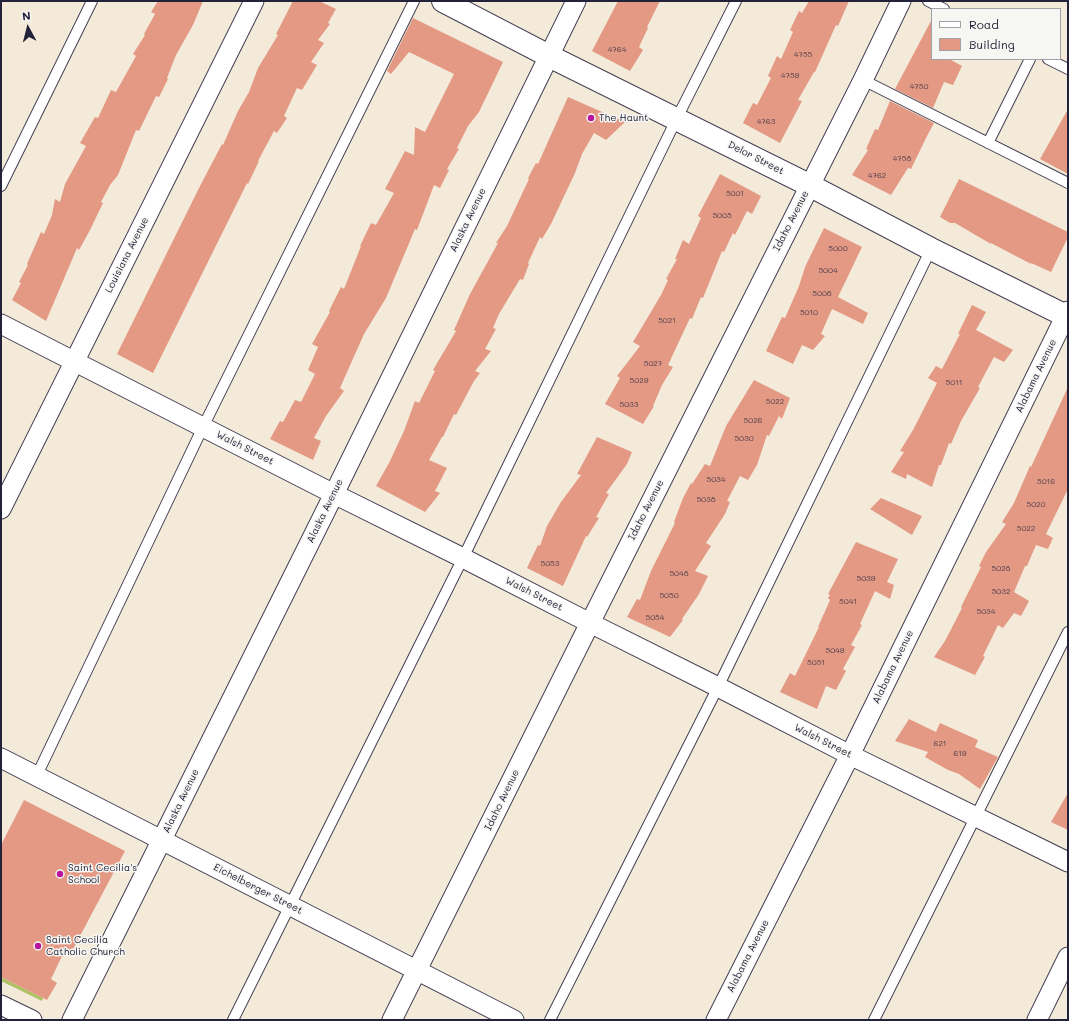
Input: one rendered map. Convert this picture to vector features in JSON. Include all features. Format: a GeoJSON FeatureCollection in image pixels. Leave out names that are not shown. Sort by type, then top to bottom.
{"type":"FeatureCollection","features":[{"type":"Feature","properties":{"kind":"street","name":"Louisiana Avenue"},"geometry":{"type":"LineString","coordinates":[[1,509],[254,1]]}},
{"type":"Feature","properties":{"kind":"street","name":"Delor Street"},"geometry":{"type":"LineString","coordinates":[[443,1],[549,56],[677,118],[809,185],[931,249],[1067,315]]}},
{"type":"Feature","properties":{"kind":"street","name":"Alaska Avenue"},"geometry":{"type":"LineString","coordinates":[[72,1020],[334,494],[576,1]]}},
{"type":"Feature","properties":{"kind":"street","name":"Idaho Avenue"},"geometry":{"type":"LineString","coordinates":[[392,1020],[809,185],[863,80],[901,1]]}},
{"type":"Feature","properties":{"kind":"street","name":"Alabama Avenue"},"geometry":{"type":"LineString","coordinates":[[716,1020],[850,755],[1067,315]]}},
{"type":"Feature","properties":{"kind":"street","name":"Walsh Street"},"geometry":{"type":"LineString","coordinates":[[1,324],[850,755],[1068,862]]}},
{"type":"Feature","properties":{"kind":"street","name":"Eichelberger Street"},"geometry":{"type":"LineString","coordinates":[[1,758],[37,775],[514,1020]]}},
{"type":"Feature","properties":{"kind":"street"},"geometry":{"type":"LineString","coordinates":[[1037,1020],[1068,958]]}},
{"type":"Feature","properties":{"kind":"street"},"geometry":{"type":"LineString","coordinates":[[1,1005],[32,1020]]}},
{"type":"Feature","properties":{"kind":"lane"},"geometry":{"type":"LineString","coordinates":[[1,186],[92,1]]}},
{"type":"Feature","properties":{"kind":"lane"},"geometry":{"type":"LineString","coordinates":[[37,775],[203,426],[414,1]]}},
{"type":"Feature","properties":{"kind":"lane"},"geometry":{"type":"LineString","coordinates":[[233,1020],[463,558],[677,118],[736,1]]}},
{"type":"Feature","properties":{"kind":"lane"},"geometry":{"type":"LineString","coordinates":[[928,1],[942,8]]}},
{"type":"Feature","properties":{"kind":"lane"},"geometry":{"type":"LineString","coordinates":[[988,143],[1030,60]]}},
{"type":"Feature","properties":{"kind":"lane"},"geometry":{"type":"LineString","coordinates":[[1050,60],[1068,69]]}},
{"type":"Feature","properties":{"kind":"lane"},"geometry":{"type":"LineString","coordinates":[[863,80],[1068,182]]}},
{"type":"Feature","properties":{"kind":"lane"},"geometry":{"type":"LineString","coordinates":[[550,1020],[718,687],[931,249]]}},
{"type":"Feature","properties":{"kind":"lane"},"geometry":{"type":"LineString","coordinates":[[874,1020],[1068,632]]}},
{"type":"Feature","properties":{"kind":"green space"},"geometry":{"type":"Polygon","coordinates":[[[1,977],[43,998],[42,1001],[1,981],[1,977]]]}},
{"type":"Feature","properties":{"kind":"building"},"geometry":{"type":"Polygon","coordinates":[[[158,1],[203,1],[193,25],[176,55],[167,78],[168,79],[159,97],[156,96],[139,131],[136,130],[118,175],[110,185],[101,202],[103,203],[79,250],[77,248],[46,321],[12,300],[21,283],[19,282],[28,265],[27,264],[41,232],[44,234],[52,215],[55,199],[60,202],[65,184],[86,146],[80,143],[95,117],[98,118],[111,90],[116,92],[136,56],[133,54],[145,35],[144,34],[155,14],[151,12],[158,1]]]}},
{"type":"Feature","properties":{"kind":"building"},"geometry":{"type":"Polygon","coordinates":[[[293,1],[319,1],[336,9],[328,23],[330,24],[318,40],[324,43],[311,62],[317,65],[302,90],[297,88],[284,116],[287,118],[277,133],[274,131],[258,161],[248,184],[247,183],[153,373],[117,354],[199,188],[222,144],[223,145],[238,111],[249,92],[258,68],[278,35],[276,34],[293,1]]]}},
{"type":"Feature","properties":{"kind":"building"},"geometry":{"type":"Polygon","coordinates":[[[618,1],[660,1],[639,47],[643,50],[630,71],[592,51],[618,1]]]}},
{"type":"Feature","properties":{"kind":"building"},"geometry":{"type":"Polygon","coordinates":[[[809,1],[849,1],[838,26],[836,25],[815,72],[798,100],[802,101],[780,143],[743,123],[753,103],[757,105],[771,78],[768,76],[777,56],[781,59],[793,32],[790,30],[799,11],[802,13],[809,1]]]}},
{"type":"Feature","properties":{"kind":"building"},"geometry":{"type":"Polygon","coordinates":[[[413,18],[503,62],[479,112],[468,126],[457,148],[459,149],[447,169],[449,170],[440,188],[434,185],[417,230],[415,229],[386,298],[364,334],[340,388],[344,391],[326,416],[314,438],[321,441],[313,460],[270,439],[280,421],[283,422],[295,400],[301,402],[315,374],[308,370],[318,347],[312,344],[330,312],[329,311],[341,287],[344,289],[360,246],[371,223],[376,225],[394,193],[385,189],[405,151],[414,155],[415,127],[425,132],[454,74],[409,52],[391,74],[387,71],[413,18]]]}},
{"type":"Feature","properties":{"kind":"building"},"geometry":{"type":"Polygon","coordinates":[[[931,21],[931,60],[951,60],[962,66],[953,85],[944,82],[933,108],[895,89],[931,21]]]}},
{"type":"Feature","properties":{"kind":"building"},"geometry":{"type":"Polygon","coordinates":[[[568,97],[625,122],[606,140],[594,133],[582,154],[575,173],[551,224],[542,239],[540,237],[528,263],[529,264],[523,280],[520,279],[499,314],[493,328],[496,329],[485,349],[491,351],[475,371],[480,373],[474,381],[456,415],[454,414],[443,437],[429,460],[447,468],[435,491],[440,493],[425,512],[376,486],[404,431],[415,401],[419,403],[435,371],[433,370],[456,331],[454,330],[470,294],[498,243],[496,243],[507,226],[529,179],[528,178],[536,163],[538,164],[568,97]]]}},
{"type":"Feature","properties":{"kind":"building"},"geometry":{"type":"Polygon","coordinates":[[[890,101],[934,123],[911,169],[908,168],[891,195],[852,175],[868,150],[866,149],[875,129],[878,130],[890,101]]]}},
{"type":"Feature","properties":{"kind":"building"},"geometry":{"type":"Polygon","coordinates":[[[1068,109],[1068,174],[1040,159],[1068,109]]]}},
{"type":"Feature","properties":{"kind":"building"},"geometry":{"type":"Polygon","coordinates":[[[720,174],[761,196],[752,214],[747,211],[735,235],[733,233],[724,252],[722,251],[703,298],[701,297],[692,319],[690,318],[668,365],[673,367],[662,385],[654,406],[643,424],[605,404],[620,378],[617,376],[640,346],[633,342],[661,295],[668,280],[666,279],[677,259],[675,259],[683,240],[689,244],[701,218],[698,216],[720,174]]]}},
{"type":"Feature","properties":{"kind":"building"},"geometry":{"type":"Polygon","coordinates":[[[959,179],[1068,232],[1068,237],[1051,272],[1031,264],[991,244],[955,223],[950,223],[940,217],[959,179]]]}},
{"type":"Feature","properties":{"kind":"building"},"geometry":{"type":"Polygon","coordinates":[[[824,228],[862,247],[838,297],[868,313],[863,324],[832,309],[821,334],[825,336],[813,350],[802,345],[793,364],[766,351],[782,317],[785,318],[799,286],[805,267],[824,228]]]}},
{"type":"Feature","properties":{"kind":"building"},"geometry":{"type":"Polygon","coordinates":[[[972,305],[986,312],[976,330],[1013,350],[1004,362],[994,357],[978,387],[980,388],[961,421],[951,444],[949,443],[941,465],[939,465],[932,487],[907,474],[906,479],[891,472],[904,452],[900,451],[913,430],[937,383],[928,378],[936,366],[942,369],[960,334],[958,334],[972,305]]]}},
{"type":"Feature","properties":{"kind":"building"},"geometry":{"type":"Polygon","coordinates":[[[754,380],[790,398],[782,419],[779,416],[769,436],[767,435],[757,465],[748,480],[740,476],[727,501],[730,502],[725,514],[706,543],[711,546],[695,571],[708,576],[699,594],[682,619],[683,620],[670,637],[627,617],[637,599],[640,600],[651,571],[675,523],[674,522],[683,498],[691,483],[692,484],[705,464],[710,466],[726,426],[754,380]]]}},
{"type":"Feature","properties":{"kind":"building"},"geometry":{"type":"Polygon","coordinates":[[[1068,387],[1068,489],[1046,534],[1053,538],[1048,549],[1036,545],[1014,592],[1029,601],[1021,616],[1014,613],[1003,628],[998,625],[983,656],[985,657],[975,675],[934,657],[945,641],[962,608],[961,607],[981,567],[979,566],[986,552],[1006,524],[1002,522],[1014,503],[1068,387]]]}},
{"type":"Feature","properties":{"kind":"building"},"geometry":{"type":"Polygon","coordinates":[[[597,437],[632,452],[627,464],[606,493],[609,494],[596,517],[599,518],[587,537],[586,536],[563,586],[527,568],[538,545],[540,546],[547,526],[561,502],[581,475],[577,474],[597,437]]]}},
{"type":"Feature","properties":{"kind":"building"},"geometry":{"type":"Polygon","coordinates":[[[881,498],[922,516],[912,535],[870,509],[881,498]]]}},
{"type":"Feature","properties":{"kind":"building"},"geometry":{"type":"Polygon","coordinates":[[[856,542],[898,559],[887,582],[894,585],[890,599],[875,591],[860,624],[862,625],[851,645],[855,647],[843,669],[846,671],[836,690],[826,686],[817,709],[780,692],[790,673],[795,676],[819,627],[830,600],[828,598],[830,595],[828,594],[856,542]]]}},
{"type":"Feature","properties":{"kind":"building"},"geometry":{"type":"Polygon","coordinates":[[[909,719],[936,732],[940,723],[978,740],[975,747],[998,757],[980,789],[959,774],[948,770],[925,757],[928,752],[895,741],[909,719]]]}},
{"type":"Feature","properties":{"kind":"building"},"geometry":{"type":"Polygon","coordinates":[[[1068,793],[1068,830],[1051,822],[1068,793]]]}},
{"type":"Feature","properties":{"kind":"building","name":"Saint Cecilia's School"},"geometry":{"type":"Polygon","coordinates":[[[24,800],[125,851],[70,955],[64,952],[51,979],[57,983],[47,1000],[1,977],[1,845],[24,800]]]}},
{"type":"Feature","properties":{"kind":"place","name":"The Haunt"},"geometry":{"type":"Point","coordinates":[591,118]}},
{"type":"Feature","properties":{"kind":"place","name":"Saint Cecilia's School"},"geometry":{"type":"Point","coordinates":[60,874]}},
{"type":"Feature","properties":{"kind":"place","name":"Saint Cecilia Catholic Church"},"geometry":{"type":"Point","coordinates":[38,946]}}]}
